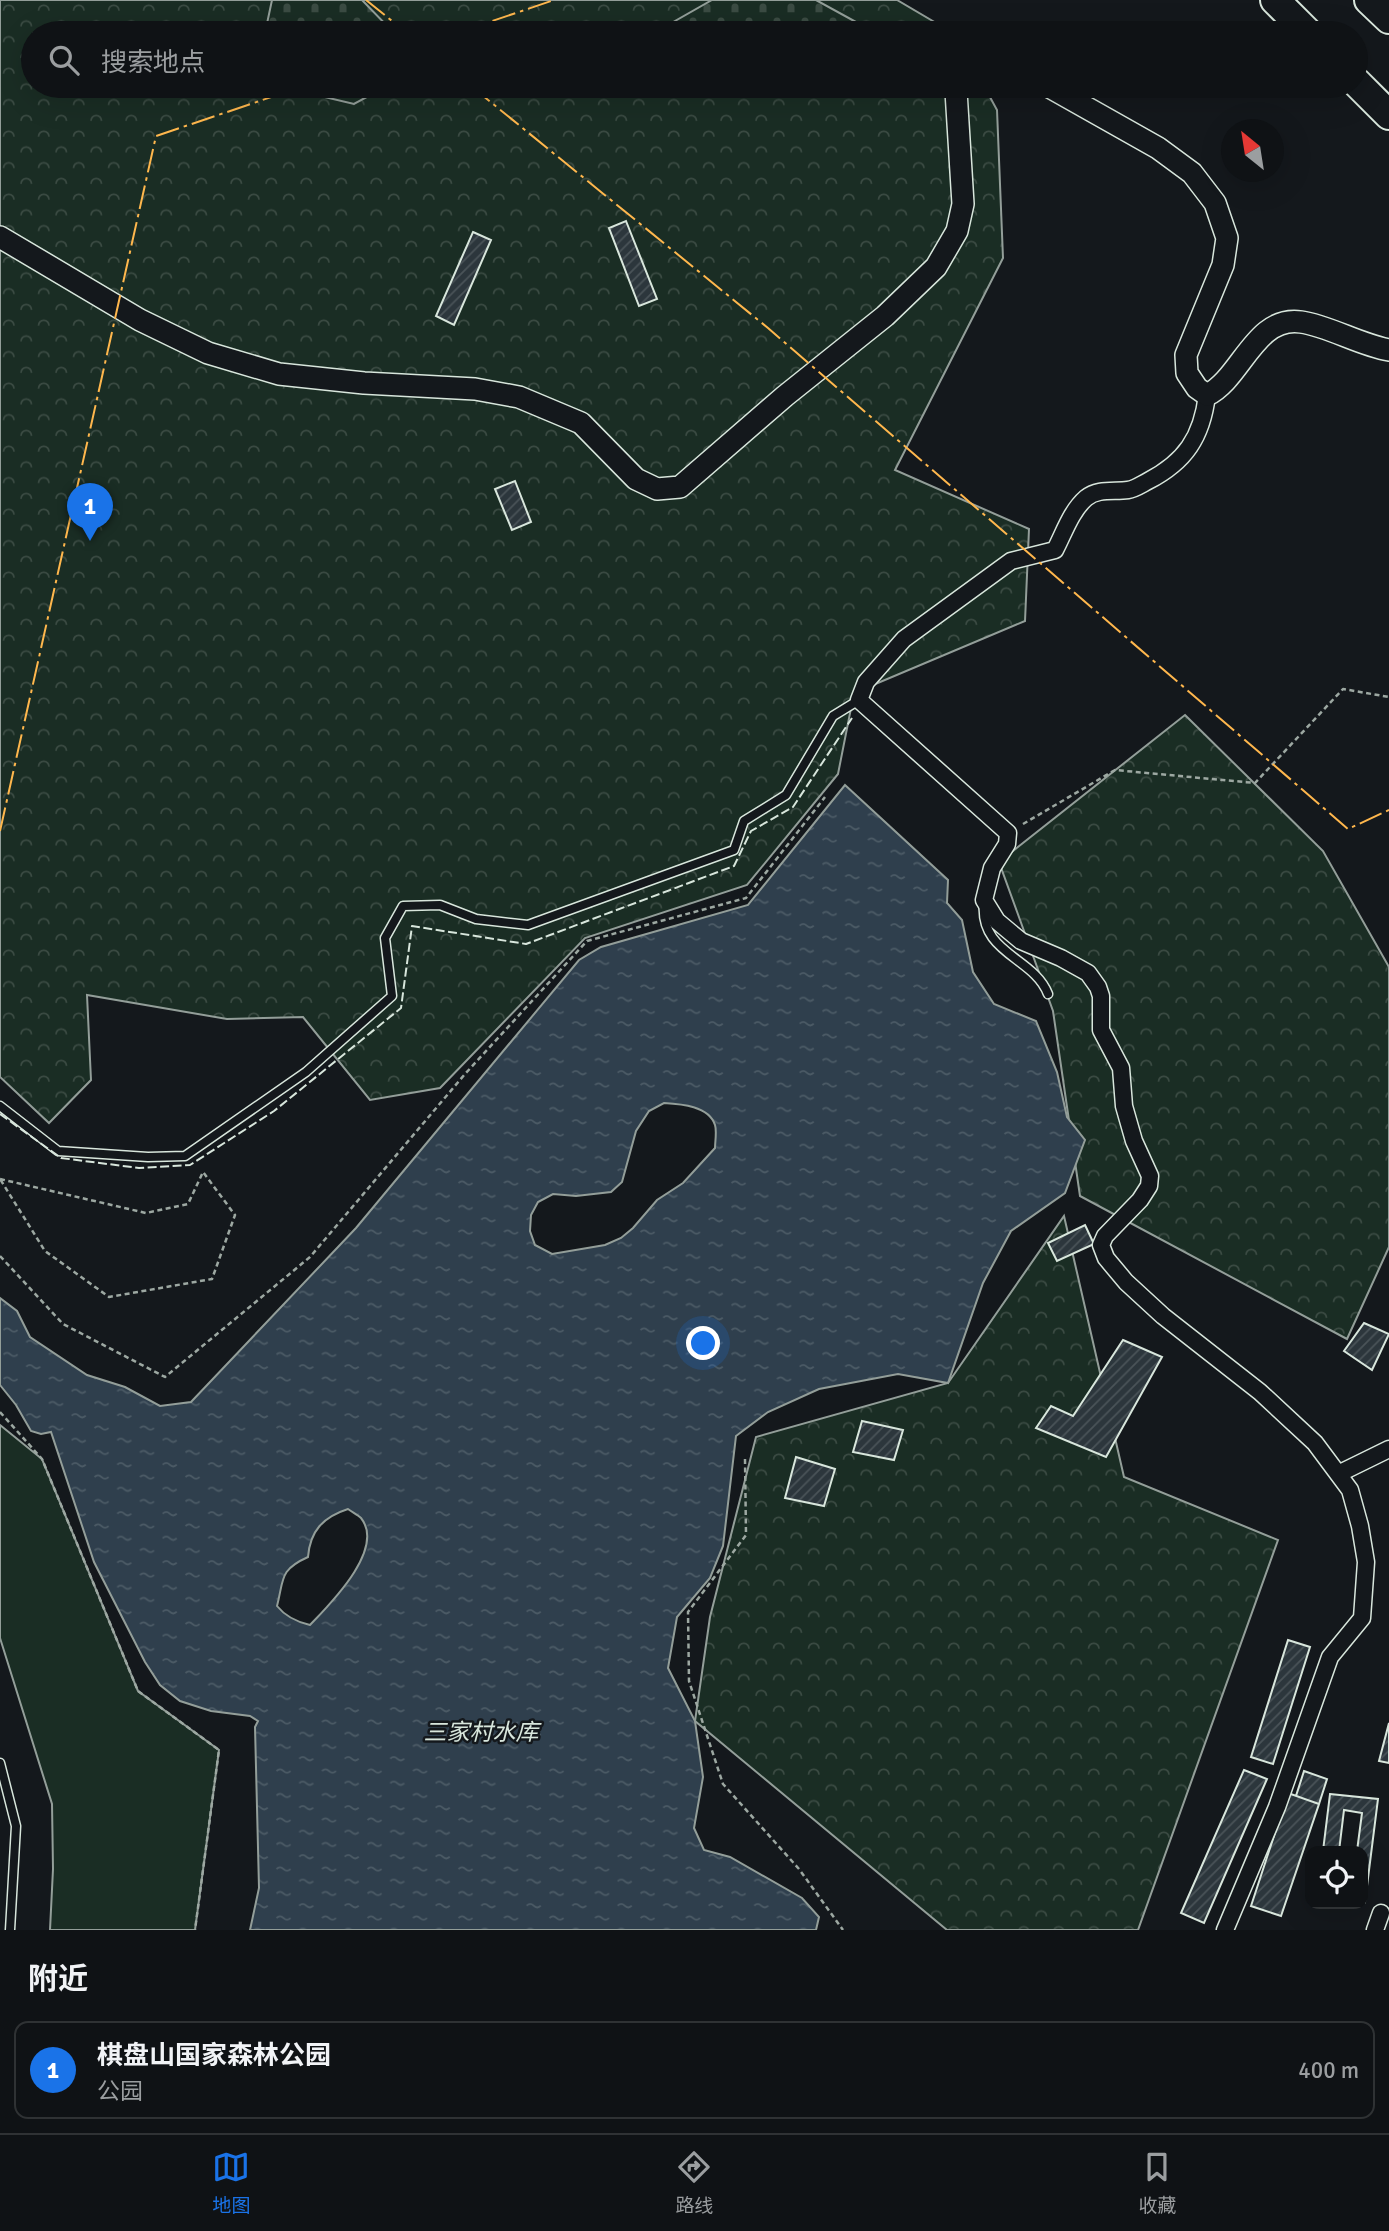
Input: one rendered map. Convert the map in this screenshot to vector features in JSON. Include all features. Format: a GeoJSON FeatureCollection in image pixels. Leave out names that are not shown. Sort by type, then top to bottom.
{"type":"FeatureCollection","features":[{"type":"Feature","properties":{"kind":"highway"},"geometry":{"type":"LineString","coordinates":[[1275,0],[1296,21]]}},
{"type":"Feature","properties":{"kind":"highway"},"geometry":{"type":"LineString","coordinates":[[1369,0],[1389,19]]}},
{"type":"Feature","properties":{"kind":"highway"},"geometry":{"type":"LineString","coordinates":[[1368,94],[1389,115]]}},
{"type":"Feature","properties":{"kind":"street"},"geometry":{"type":"LineString","coordinates":[[0,237],[140,320],[208,353],[279,374],[364,383],[475,389],[519,397],[581,424],[636,479],[657,489],[680,487],[785,396],[885,316],[936,267],[957,231],[963,204],[956,98]]}},
{"type":"Feature","properties":{"kind":"street"},"geometry":{"type":"LineString","coordinates":[[1069,98],[1158,148],[1192,173],[1214,203],[1227,238],[1223,265],[1186,355],[1187,373],[1206,396]]}},
{"type":"Feature","properties":{"kind":"street"},"geometry":{"type":"LineString","coordinates":[[1206,396],[1218,390],[1261,336],[1278,326],[1299,321],[1389,349]]}},
{"type":"Feature","properties":{"kind":"street"},"geometry":{"type":"LineString","coordinates":[[1206,396],[1204,415],[1192,445],[1166,471],[1131,490],[1102,491],[1087,497],[1074,512],[1055,550],[1011,561],[904,639],[866,682],[859,699],[1008,833],[1007,844],[992,868],[984,900],[997,920],[1021,941],[1088,973],[1098,987],[1101,996],[1101,1030],[1121,1068],[1124,1106],[1134,1140],[1150,1176],[1149,1186],[1140,1200],[1105,1236],[1101,1245],[1106,1258],[1126,1282],[1163,1316],[1260,1392],[1315,1443],[1350,1490],[1366,1562],[1362,1618],[1330,1657],[1277,1807],[1225,1930]]}},
{"type":"Feature","properties":{"kind":"street"},"geometry":{"type":"LineString","coordinates":[[1338,1474],[1389,1449]]}},
{"type":"Feature","properties":{"kind":"street"},"geometry":{"type":"LineString","coordinates":[[1375,1930],[1381,1913]]}},
{"type":"Feature","properties":{"kind":"lane"},"geometry":{"type":"LineString","coordinates":[[0,1106],[58,1150],[148,1157],[185,1156],[306,1072],[392,996],[385,938],[402,906],[440,905],[476,919],[528,925],[734,850],[744,821],[786,795],[833,716],[859,699]]}},
{"type":"Feature","properties":{"kind":"lane"},"geometry":{"type":"LineString","coordinates":[[984,900],[983,913],[988,932],[1014,960],[1045,984],[1048,994]]}},
{"type":"Feature","properties":{"kind":"lane"},"geometry":{"type":"LineString","coordinates":[[0,1763],[16,1826],[10,1930]]}},
{"type":"Feature","properties":{"kind":"path"},"geometry":{"type":"LineString","coordinates":[[1008,833],[1115,770],[1255,783],[1343,689],[1389,698]]}},
{"type":"Feature","properties":{"kind":"path"},"geometry":{"type":"LineString","coordinates":[[0,1256],[63,1324],[165,1377],[310,1256],[465,1074],[587,941],[746,898],[825,797]]}},
{"type":"Feature","properties":{"kind":"path"},"geometry":{"type":"LineString","coordinates":[[203,1172],[235,1215],[212,1279],[109,1297],[45,1251],[0,1179],[146,1213],[188,1204],[203,1172]]}},
{"type":"Feature","properties":{"kind":"path"},"geometry":{"type":"LineString","coordinates":[[0,1412],[42,1459],[138,1691],[219,1750],[195,1930]]}},
{"type":"Feature","properties":{"kind":"path"},"geometry":{"type":"LineString","coordinates":[[745,1459],[746,1535],[688,1612],[690,1681],[723,1784],[799,1869],[843,1930]]}},
{"type":"Feature","properties":{"kind":"green space"},"geometry":{"type":"Polygon","coordinates":[[[0,0],[897,0],[933,21],[21,21],[21,98],[990,98],[997,110],[1003,258],[895,470],[1029,529],[1025,621],[854,693],[838,774],[747,885],[585,938],[440,1088],[370,1100],[303,1017],[227,1019],[87,995],[91,1080],[49,1123],[0,1077],[0,0]]]}},
{"type":"Feature","properties":{"kind":"green space"},"geometry":{"type":"Polygon","coordinates":[[[272,0],[362,0],[382,21],[268,21],[272,0]]]}},
{"type":"Feature","properties":{"kind":"green space"},"geometry":{"type":"Polygon","coordinates":[[[712,0],[816,0],[854,21],[675,21],[712,0]]]}},
{"type":"Feature","properties":{"kind":"green space"},"geometry":{"type":"Polygon","coordinates":[[[329,98],[365,98],[354,104],[329,98]]]}},
{"type":"Feature","properties":{"kind":"green space"},"geometry":{"type":"Polygon","coordinates":[[[1185,715],[1323,851],[1389,967],[1389,1247],[1347,1339],[1080,1196],[1053,1011],[999,862],[1185,715]]]}},
{"type":"Feature","properties":{"kind":"green space"},"geometry":{"type":"Polygon","coordinates":[[[1064,1216],[1124,1477],[1278,1540],[1138,1930],[947,1930],[695,1721],[710,1617],[756,1437],[948,1383],[1064,1216]]]}},
{"type":"Feature","properties":{"kind":"green space"},"geometry":{"type":"Polygon","coordinates":[[[0,1425],[42,1459],[138,1691],[219,1750],[195,1930],[50,1930],[52,1804],[0,1638],[0,1425]]]}},
{"type":"Feature","properties":{"kind":"water","name":"三家村水库"},"geometry":{"type":"Polygon","coordinates":[[[845,785],[948,880],[947,903],[962,920],[973,972],[994,1004],[1036,1021],[1057,1072],[1067,1117],[1085,1140],[1065,1193],[1011,1231],[983,1283],[948,1383],[898,1374],[819,1389],[768,1412],[736,1436],[723,1546],[710,1578],[677,1617],[668,1668],[695,1721],[703,1777],[694,1828],[704,1850],[730,1857],[802,1898],[819,1917],[816,1930],[250,1930],[259,1888],[255,1727],[258,1721],[250,1716],[211,1711],[180,1701],[160,1685],[145,1662],[94,1562],[51,1432],[41,1434],[31,1431],[0,1385],[0,1298],[17,1311],[30,1337],[87,1375],[125,1387],[160,1406],[191,1402],[356,1228],[579,960],[601,947],[748,905],[845,785]],[[664,1103],[649,1111],[636,1131],[622,1182],[611,1192],[576,1196],[553,1194],[538,1202],[531,1215],[530,1231],[535,1245],[552,1254],[605,1245],[621,1238],[657,1200],[683,1183],[715,1148],[715,1125],[707,1114],[694,1107],[664,1103]],[[348,1509],[331,1516],[319,1526],[308,1557],[292,1566],[284,1576],[277,1606],[296,1620],[310,1625],[341,1591],[361,1560],[367,1531],[361,1518],[348,1509]]]}},
{"type":"Feature","properties":{"kind":"building"},"geometry":{"type":"Polygon","coordinates":[[[626,221],[657,299],[639,306],[609,228],[626,221]]]}},
{"type":"Feature","properties":{"kind":"building"},"geometry":{"type":"Polygon","coordinates":[[[473,232],[491,240],[454,325],[436,316],[473,232]]]}},
{"type":"Feature","properties":{"kind":"building"},"geometry":{"type":"Polygon","coordinates":[[[515,481],[531,522],[512,530],[495,489],[515,481]]]}},
{"type":"Feature","properties":{"kind":"building"},"geometry":{"type":"Polygon","coordinates":[[[1085,1225],[1094,1244],[1057,1261],[1048,1243],[1085,1225]]]}},
{"type":"Feature","properties":{"kind":"building"},"geometry":{"type":"Polygon","coordinates":[[[1364,1323],[1389,1334],[1372,1370],[1344,1351],[1364,1323]]]}},
{"type":"Feature","properties":{"kind":"building"},"geometry":{"type":"Polygon","coordinates":[[[1123,1340],[1162,1357],[1106,1457],[1036,1428],[1051,1406],[1073,1416],[1123,1340]]]}},
{"type":"Feature","properties":{"kind":"building"},"geometry":{"type":"Polygon","coordinates":[[[862,1421],[903,1430],[894,1460],[853,1452],[862,1421]]]}},
{"type":"Feature","properties":{"kind":"building"},"geometry":{"type":"Polygon","coordinates":[[[796,1457],[835,1469],[824,1506],[785,1498],[796,1457]]]}},
{"type":"Feature","properties":{"kind":"building"},"geometry":{"type":"Polygon","coordinates":[[[1288,1640],[1310,1647],[1273,1764],[1251,1757],[1288,1640]]]}},
{"type":"Feature","properties":{"kind":"building"},"geometry":{"type":"Polygon","coordinates":[[[1389,1723],[1389,1763],[1379,1761],[1389,1723]]]}},
{"type":"Feature","properties":{"kind":"building"},"geometry":{"type":"Polygon","coordinates":[[[1244,1770],[1267,1779],[1204,1923],[1181,1913],[1244,1770]]]}},
{"type":"Feature","properties":{"kind":"building"},"geometry":{"type":"Polygon","coordinates":[[[1304,1771],[1327,1779],[1319,1804],[1296,1796],[1304,1771]]]}},
{"type":"Feature","properties":{"kind":"building"},"geometry":{"type":"Polygon","coordinates":[[[1288,1793],[1319,1804],[1281,1916],[1251,1906],[1288,1793]]]}},
{"type":"Feature","properties":{"kind":"building"},"geometry":{"type":"Polygon","coordinates":[[[1330,1794],[1378,1799],[1368,1878],[1368,1846],[1358,1846],[1362,1813],[1344,1810],[1340,1846],[1324,1846],[1330,1794]]]}},
{"type":"Feature","properties":{"kind":"fence"},"geometry":{"type":"LineString","coordinates":[[0,1114],[61,1158],[139,1168],[190,1165],[274,1111],[401,1008],[412,926],[526,944],[734,866],[751,831],[793,807],[852,718]]}},
{"type":"Feature","properties":{"kind":"power"},"geometry":{"type":"LineString","coordinates":[[366,0],[392,21]]}},
{"type":"Feature","properties":{"kind":"power"},"geometry":{"type":"LineString","coordinates":[[492,21],[554,0]]}},
{"type":"Feature","properties":{"kind":"power"},"geometry":{"type":"LineString","coordinates":[[0,831],[156,136],[268,98]]}},
{"type":"Feature","properties":{"kind":"power"},"geometry":{"type":"LineString","coordinates":[[486,98],[768,328],[1348,829],[1389,810]]}},
{"type":"Feature","properties":{"kind":"place","name":"棋盘山国家森林公园"},"geometry":{"type":"Point","coordinates":[90,541]}}]}
